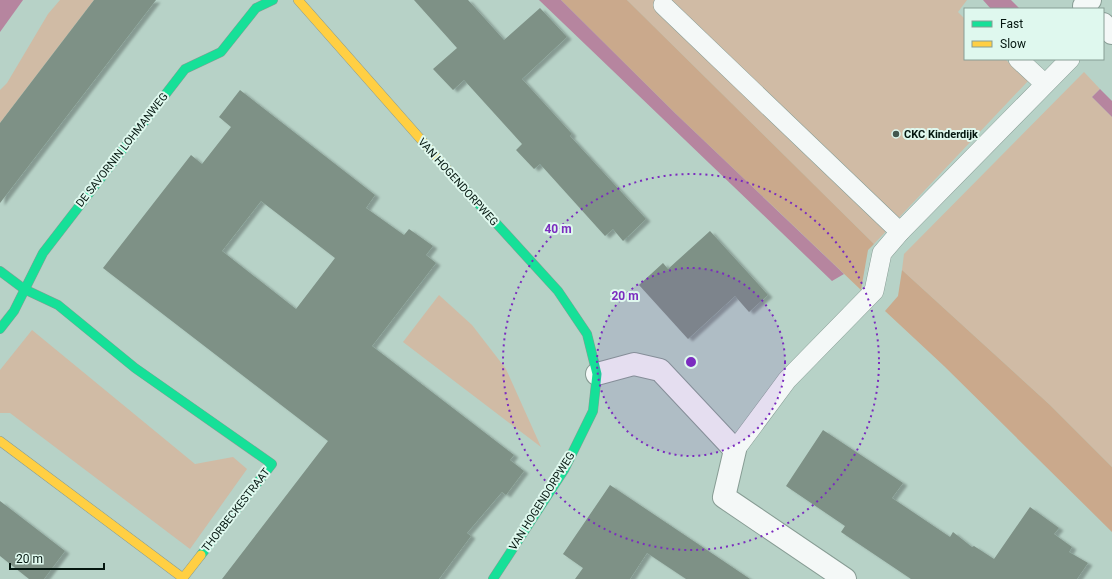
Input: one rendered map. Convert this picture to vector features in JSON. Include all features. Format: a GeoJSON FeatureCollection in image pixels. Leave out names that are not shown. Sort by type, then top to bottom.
{"type":"FeatureCollection","features":[{"type":"Feature","properties":{"kind":"street","name":"DE SAVORNIN LOHMANWEG"},"geometry":{"type":"LineString","coordinates":[[0,329],[14,311],[43,253],[185,68],[221,52],[256,8],[273,0]]}},
{"type":"Feature","properties":{"kind":"street","name":"VAN HOGENDORPWEG"},"geometry":{"type":"LineString","coordinates":[[298,0],[420,140],[558,292],[587,334],[597,374],[593,411],[564,470],[493,579]]}},
{"type":"Feature","properties":{"kind":"street"},"geometry":{"type":"LineString","coordinates":[[1086,8],[1084,6],[1090,0]]}},
{"type":"Feature","properties":{"kind":"street"},"geometry":{"type":"LineString","coordinates":[[0,271],[24,289]]}},
{"type":"Feature","properties":{"kind":"street","name":"THORBECKESTRAAT"},"geometry":{"type":"LineString","coordinates":[[0,441],[183,578],[272,464],[135,368],[58,305],[24,289]]}},
{"type":"Feature","properties":{"kind":"street"},"geometry":{"type":"LineString","coordinates":[[597,374],[634,364],[660,370],[735,450],[724,497],[845,579]]}},
{"type":"Feature","properties":{"kind":"lane"},"geometry":{"type":"LineString","coordinates":[[663,6],[900,232]]}},
{"type":"Feature","properties":{"kind":"lane"},"geometry":{"type":"LineString","coordinates":[[1019,60],[1044,84]]}},
{"type":"Feature","properties":{"kind":"lane"},"geometry":{"type":"LineString","coordinates":[[735,450],[787,380],[874,291],[882,253],[900,232],[1069,60]]}},
{"type":"Feature","properties":{"kind":"shaded area"},"geometry":{"type":"Polygon","coordinates":[[[0,0],[23,0],[0,32],[0,0]]]}},
{"type":"Feature","properties":{"kind":"shaded area"},"geometry":{"type":"Polygon","coordinates":[[[60,0],[94,0],[0,123],[0,90],[7,83],[48,14],[60,0]]]}},
{"type":"Feature","properties":{"kind":"shaded area"},"geometry":{"type":"Polygon","coordinates":[[[539,0],[561,0],[676,114],[844,274],[832,281],[539,0]]]}},
{"type":"Feature","properties":{"kind":"shaded area"},"geometry":{"type":"Polygon","coordinates":[[[561,0],[627,0],[874,244],[868,250],[861,290],[676,114],[561,0]]]}},
{"type":"Feature","properties":{"kind":"shaded area"},"geometry":{"type":"Polygon","coordinates":[[[627,0],[967,0],[958,12],[964,18],[964,60],[1006,60],[1028,81],[874,244],[627,0]]]}},
{"type":"Feature","properties":{"kind":"shaded area"},"geometry":{"type":"Polygon","coordinates":[[[983,0],[1011,0],[1019,8],[990,8],[983,0]]]}},
{"type":"Feature","properties":{"kind":"shaded area"},"geometry":{"type":"Polygon","coordinates":[[[1084,72],[1100,89],[1092,97],[1112,117],[1112,467],[1050,405],[902,270],[904,254],[1084,72]]]}},
{"type":"Feature","properties":{"kind":"shaded area"},"geometry":{"type":"Polygon","coordinates":[[[1100,89],[1112,101],[1112,117],[1092,97],[1100,89]]]}},
{"type":"Feature","properties":{"kind":"shaded area"},"geometry":{"type":"Polygon","coordinates":[[[902,270],[1050,405],[1112,467],[1112,532],[944,366],[885,311],[898,296],[902,270]]]}},
{"type":"Feature","properties":{"kind":"shaded area"},"geometry":{"type":"Polygon","coordinates":[[[439,295],[472,325],[506,369],[541,447],[403,342],[439,295]]]}},
{"type":"Feature","properties":{"kind":"shaded area"},"geometry":{"type":"Polygon","coordinates":[[[32,330],[195,464],[233,457],[247,469],[190,549],[10,413],[0,413],[0,370],[32,330]]]}},
{"type":"Feature","properties":{"kind":"building"},"geometry":{"type":"Polygon","coordinates":[[[94,0],[156,0],[0,203],[0,123],[94,0]]]}},
{"type":"Feature","properties":{"kind":"building"},"geometry":{"type":"Polygon","coordinates":[[[414,0],[468,0],[504,40],[540,8],[567,37],[522,79],[572,134],[570,136],[646,219],[623,241],[613,229],[605,236],[540,164],[534,169],[516,150],[522,144],[464,80],[453,90],[433,69],[457,48],[414,0]]]}},
{"type":"Feature","properties":{"kind":"building"},"geometry":{"type":"Polygon","coordinates":[[[240,90],[375,195],[366,208],[404,235],[409,229],[433,246],[426,255],[436,263],[372,346],[514,455],[510,460],[524,471],[506,495],[502,492],[467,533],[471,536],[439,579],[222,579],[328,441],[103,268],[191,155],[202,164],[231,127],[219,117],[240,90]],[[261,201],[222,251],[296,309],[335,258],[261,201]]]}},
{"type":"Feature","properties":{"kind":"building"},"geometry":{"type":"Polygon","coordinates":[[[710,231],[768,295],[749,312],[735,296],[688,339],[639,285],[663,263],[668,269],[710,231]]]}},
{"type":"Feature","properties":{"kind":"building"},"geometry":{"type":"Polygon","coordinates":[[[823,430],[903,483],[892,498],[950,537],[953,532],[972,547],[974,546],[994,559],[1030,507],[1059,528],[1054,534],[1072,547],[1069,552],[1088,563],[1077,579],[911,579],[841,532],[845,526],[786,486],[823,430]]]}},
{"type":"Feature","properties":{"kind":"building"},"geometry":{"type":"Polygon","coordinates":[[[610,485],[750,579],[686,579],[647,553],[630,579],[575,579],[583,568],[563,554],[610,485]]]}},
{"type":"Feature","properties":{"kind":"building"},"geometry":{"type":"Polygon","coordinates":[[[0,501],[65,551],[44,579],[29,579],[0,556],[0,501]]]}},
{"type":"Feature","properties":{"kind":"traffic: fast"},"geometry":{"type":"LineString","coordinates":[[0,329],[14,311],[43,253],[185,69],[221,52],[256,8],[273,0]]}},
{"type":"Feature","properties":{"kind":"traffic: fast"},"geometry":{"type":"LineString","coordinates":[[454,177],[558,291],[587,334],[597,374],[593,411],[564,470],[493,579]]}},
{"type":"Feature","properties":{"kind":"traffic: fast"},"geometry":{"type":"LineString","coordinates":[[0,271],[24,289],[58,305],[135,368],[272,464],[201,555]]}},
{"type":"Feature","properties":{"kind":"traffic: slow"},"geometry":{"type":"LineString","coordinates":[[298,0],[454,177]]}},
{"type":"Feature","properties":{"kind":"traffic: slow"},"geometry":{"type":"LineString","coordinates":[[0,441],[183,578],[201,555]]}},
{"type":"Feature","properties":{"kind":"place","name":"CKC Kinderdijk"},"geometry":{"type":"Point","coordinates":[896,134]}}]}
